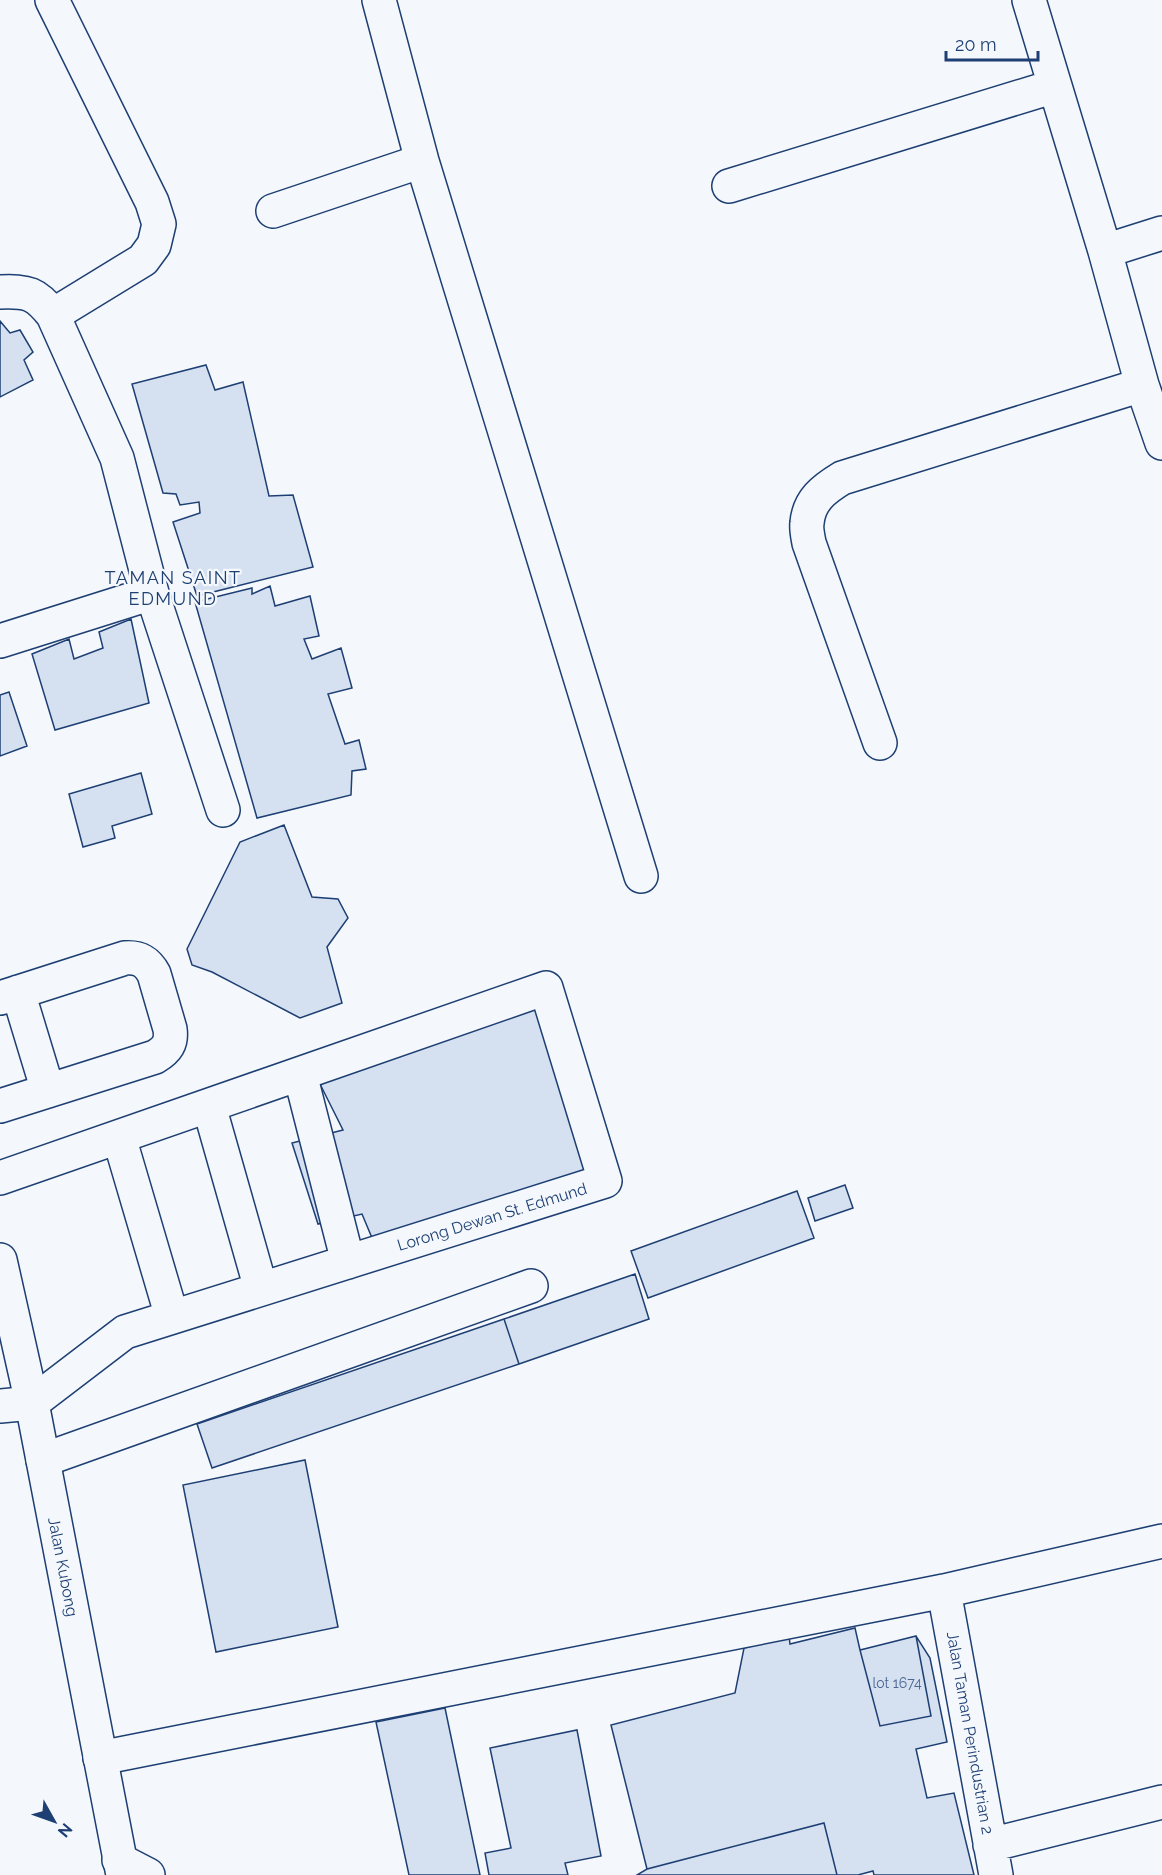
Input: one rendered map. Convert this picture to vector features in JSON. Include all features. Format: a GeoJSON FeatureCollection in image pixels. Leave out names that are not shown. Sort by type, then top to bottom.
{"type":"FeatureCollection","features":[{"type":"Feature","properties":{"kind":"main road"},"geometry":{"type":"LineString","coordinates":[[52,0],[152,202],[159,224],[154,245],[142,260],[53,315]]}},
{"type":"Feature","properties":{"kind":"main road"},"geometry":{"type":"LineString","coordinates":[[379,0],[423,161],[641,876]]}},
{"type":"Feature","properties":{"kind":"main road"},"geometry":{"type":"LineString","coordinates":[[1029,0],[1105,250],[1142,385],[1162,443]]}},
{"type":"Feature","properties":{"kind":"main road"},"geometry":{"type":"LineString","coordinates":[[729,186],[1055,86]]}},
{"type":"Feature","properties":{"kind":"main road"},"geometry":{"type":"LineString","coordinates":[[273,211],[423,161]]}},
{"type":"Feature","properties":{"kind":"main road"},"geometry":{"type":"LineString","coordinates":[[1105,250],[1162,233]]}},
{"type":"Feature","properties":{"kind":"main road"},"geometry":{"type":"LineString","coordinates":[[0,292],[21,291],[41,300],[53,315],[117,458],[152,593],[223,810]]}},
{"type":"Feature","properties":{"kind":"main road"},"geometry":{"type":"LineString","coordinates":[[880,743],[809,543],[807,523],[812,504],[825,488],[842,478],[1142,385]]}},
{"type":"Feature","properties":{"kind":"main road"},"geometry":{"type":"LineString","coordinates":[[0,641],[152,593]]}},
{"type":"Feature","properties":{"kind":"main road"},"geometry":{"type":"LineString","coordinates":[[0,1106],[48,1091],[155,1057],[163,1053],[169,1046],[170,1029],[150,965],[134,957],[125,958],[9,995],[48,1091]]}},
{"type":"Feature","properties":{"kind":"main road","name":"Lorong Dewan St. Edmund"},"geometry":{"type":"LineString","coordinates":[[0,1178],[546,988],[605,1181],[124,1332],[32,1403]]}},
{"type":"Feature","properties":{"kind":"main road"},"geometry":{"type":"LineString","coordinates":[[300,1074],[348,1262]]}},
{"type":"Feature","properties":{"kind":"main road"},"geometry":{"type":"LineString","coordinates":[[209,1106],[261,1289]]}},
{"type":"Feature","properties":{"kind":"main road"},"geometry":{"type":"LineString","coordinates":[[119,1137],[172,1317]]}},
{"type":"Feature","properties":{"kind":"main road","name":"Jalan Kubong"},"geometry":{"type":"LineString","coordinates":[[0,1260],[32,1403],[121,1867]]}},
{"type":"Feature","properties":{"kind":"main road"},"geometry":{"type":"LineString","coordinates":[[43,1460],[531,1286]]}},
{"type":"Feature","properties":{"kind":"main road"},"geometry":{"type":"LineString","coordinates":[[0,1406],[32,1403]]}},
{"type":"Feature","properties":{"kind":"main road"},"geometry":{"type":"LineString","coordinates":[[100,1758],[944,1591],[1162,1541]]}},
{"type":"Feature","properties":{"kind":"main road","name":"Jalan Taman Perindustrian 2"},"geometry":{"type":"LineString","coordinates":[[944,1591],[993,1860]]}},
{"type":"Feature","properties":{"kind":"main road"},"geometry":{"type":"LineString","coordinates":[[993,1860],[1162,1802]]}},
{"type":"Feature","properties":{"kind":"main road"},"geometry":{"type":"LineString","coordinates":[[121,1867],[148,1875]]}},
{"type":"Feature","properties":{"kind":"building"},"geometry":{"type":"Polygon","coordinates":[[[0,321],[10,333],[20,330],[33,352],[24,360],[33,380],[0,397],[0,321]]]}},
{"type":"Feature","properties":{"kind":"building"},"geometry":{"type":"Polygon","coordinates":[[[206,365],[215,390],[243,382],[269,496],[293,495],[313,567],[197,596],[173,522],[200,513],[199,502],[180,505],[176,494],[163,493],[132,384],[206,365]]]}},
{"type":"Feature","properties":{"kind":"building"},"geometry":{"type":"Polygon","coordinates":[[[270,586],[275,606],[310,596],[319,636],[304,639],[312,659],[341,648],[352,688],[328,694],[345,744],[359,740],[366,769],[352,771],[351,795],[257,818],[195,602],[252,588],[252,594],[270,586]]]}},
{"type":"Feature","properties":{"kind":"building"},"geometry":{"type":"Polygon","coordinates":[[[131,619],[149,703],[55,730],[32,654],[69,639],[74,659],[103,648],[99,632],[131,619]]]}},
{"type":"Feature","properties":{"kind":"building"},"geometry":{"type":"Polygon","coordinates":[[[9,692],[27,746],[0,756],[0,695],[9,692]]]}},
{"type":"Feature","properties":{"kind":"building"},"geometry":{"type":"Polygon","coordinates":[[[141,773],[152,814],[112,826],[115,838],[83,847],[69,794],[141,773]]]}},
{"type":"Feature","properties":{"kind":"building"},"geometry":{"type":"Polygon","coordinates":[[[284,825],[312,897],[338,899],[348,918],[327,947],[342,1003],[300,1018],[212,972],[192,965],[187,949],[240,842],[284,825]]]}},
{"type":"Feature","properties":{"kind":"building"},"geometry":{"type":"Polygon","coordinates":[[[538,1002],[593,1174],[375,1245],[362,1214],[318,1224],[292,1143],[343,1130],[317,1078],[538,1002]]]}},
{"type":"Feature","properties":{"kind":"building"},"geometry":{"type":"Polygon","coordinates":[[[845,1185],[853,1208],[815,1221],[808,1198],[845,1185]]]}},
{"type":"Feature","properties":{"kind":"building"},"geometry":{"type":"Polygon","coordinates":[[[797,1191],[814,1238],[648,1298],[631,1251],[797,1191]]]}},
{"type":"Feature","properties":{"kind":"building"},"geometry":{"type":"Polygon","coordinates":[[[635,1274],[649,1319],[519,1364],[504,1319],[635,1274]]]}},
{"type":"Feature","properties":{"kind":"building"},"geometry":{"type":"Polygon","coordinates":[[[504,1319],[519,1364],[212,1468],[197,1424],[504,1319]]]}},
{"type":"Feature","properties":{"kind":"building"},"geometry":{"type":"Polygon","coordinates":[[[305,1460],[338,1627],[216,1652],[183,1485],[305,1460]]]}},
{"type":"Feature","properties":{"kind":"building"},"geometry":{"type":"Polygon","coordinates":[[[855,1628],[860,1650],[916,1636],[930,1658],[947,1742],[916,1749],[927,1798],[954,1793],[974,1875],[874,1875],[873,1871],[858,1875],[837,1875],[824,1823],[647,1869],[611,1725],[735,1693],[744,1648],[789,1636],[790,1644],[855,1628]]]}},
{"type":"Feature","properties":{"kind":"building"},"geometry":{"type":"Polygon","coordinates":[[[916,1636],[931,1716],[880,1726],[860,1650],[916,1636]]]}},
{"type":"Feature","properties":{"kind":"building"},"geometry":{"type":"Polygon","coordinates":[[[445,1708],[480,1875],[409,1875],[376,1722],[445,1708]]]}},
{"type":"Feature","properties":{"kind":"building"},"geometry":{"type":"Polygon","coordinates":[[[577,1730],[601,1856],[565,1863],[568,1875],[489,1875],[485,1853],[511,1848],[490,1748],[577,1730]]]}},
{"type":"Feature","properties":{"kind":"building"},"geometry":{"type":"Polygon","coordinates":[[[824,1823],[837,1875],[637,1875],[647,1869],[824,1823]]]}},
{"type":"Feature","properties":{"kind":"district","name":"TAMAN SAINT EDMUND"},"geometry":{"type":"Point","coordinates":[173,587]}}]}
